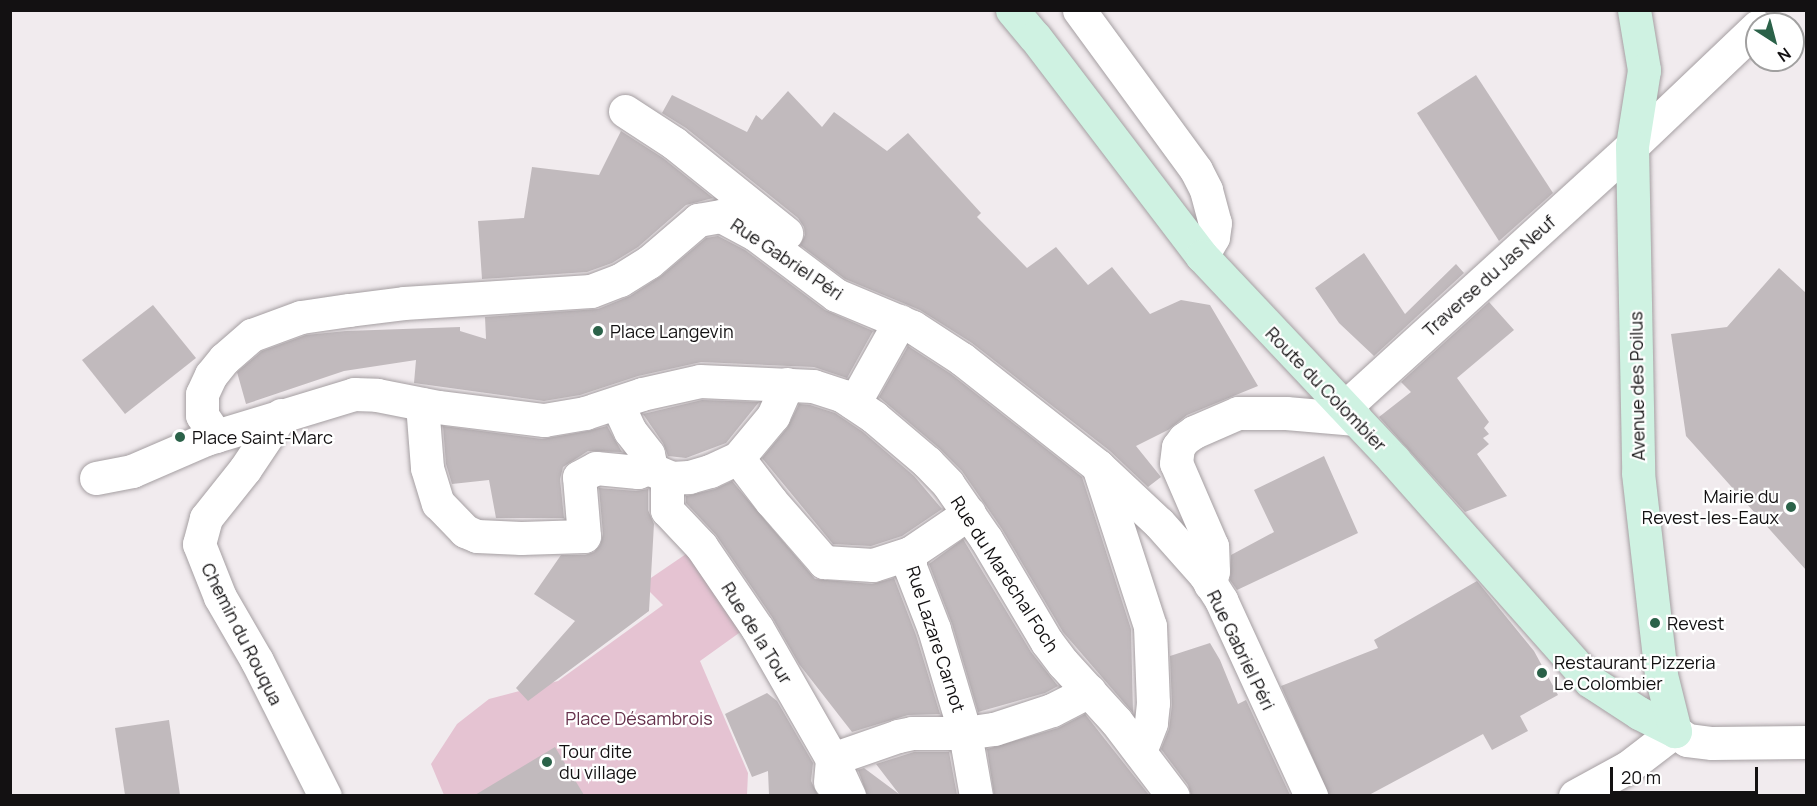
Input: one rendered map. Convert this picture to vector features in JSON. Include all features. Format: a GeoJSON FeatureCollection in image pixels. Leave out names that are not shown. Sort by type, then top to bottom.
{"type":"FeatureCollection","features":[{"type":"Feature","properties":{"kind":"street","name":"Route du Colombier"},"geometry":{"type":"LineString","coordinates":[[1012,10],[1048,53],[1202,256],[1351,413],[1590,681],[1639,713],[1675,731]]}},
{"type":"Feature","properties":{"kind":"street"},"geometry":{"type":"LineString","coordinates":[[1079,10],[1196,170],[1212,206],[1215,223],[1213,237],[1202,256]]}},
{"type":"Feature","properties":{"kind":"street","name":"Avenue des Poilus"},"geometry":{"type":"LineString","coordinates":[[1634,10],[1644,70],[1632,146],[1638,473],[1661,675],[1675,731]]}},
{"type":"Feature","properties":{"kind":"street","name":"Traverse du Jas Neuf"},"geometry":{"type":"LineString","coordinates":[[1351,413],[1745,39]]}},
{"type":"Feature","properties":{"kind":"street"},"geometry":{"type":"LineString","coordinates":[[625,111],[674,143],[778,225],[815,262],[836,295]]}},
{"type":"Feature","properties":{"kind":"street","name":"Rue Gabriel Péri"},"geometry":{"type":"LineString","coordinates":[[216,436],[202,415],[202,394],[210,375],[224,359],[252,335],[301,317],[349,310],[404,303],[591,291],[634,272],[659,255],[690,225],[710,216],[721,216],[749,230],[836,295],[900,321],[939,343],[1098,466],[1167,531],[1210,584],[1234,625],[1311,795]]}},
{"type":"Feature","properties":{"kind":"street"},"geometry":{"type":"LineString","coordinates":[[854,403],[900,321]]}},
{"type":"Feature","properties":{"kind":"street","name":"Rue du Maréchal Foch"},"geometry":{"type":"LineString","coordinates":[[281,415],[354,394],[377,394],[422,404],[544,420],[585,413],[642,394],[700,381],[813,386],[843,396],[927,462],[969,513],[1047,642],[1140,752],[1170,794]]}},
{"type":"Feature","properties":{"kind":"street"},"geometry":{"type":"LineString","coordinates":[[422,404],[422,434],[430,482],[438,503],[465,531],[477,536],[493,537],[584,536],[579,477],[596,468],[658,472],[689,477],[710,471],[738,458],[773,416],[787,384]]}},
{"type":"Feature","properties":{"kind":"street"},"geometry":{"type":"LineString","coordinates":[[617,403],[630,431],[648,454],[658,472]]}},
{"type":"Feature","properties":{"kind":"street"},"geometry":{"type":"LineString","coordinates":[[1210,584],[1213,571],[1212,546],[1176,463],[1178,447],[1184,439],[1194,432],[1238,413],[1351,413]]}},
{"type":"Feature","properties":{"kind":"street"},"geometry":{"type":"LineString","coordinates":[[96,478],[132,471],[216,436],[281,415]]}},
{"type":"Feature","properties":{"kind":"street","name":"Chemin du Rouqua"},"geometry":{"type":"LineString","coordinates":[[281,415],[245,469],[206,518],[199,544],[220,597],[257,661],[325,795]]}},
{"type":"Feature","properties":{"kind":"street"},"geometry":{"type":"LineString","coordinates":[[738,458],[771,501],[824,562],[873,565],[910,553]]}},
{"type":"Feature","properties":{"kind":"street"},"geometry":{"type":"LineString","coordinates":[[1098,466],[1150,626],[1153,703],[1151,723],[1140,752]]}},
{"type":"Feature","properties":{"kind":"street","name":"Rue de la Tour"},"geometry":{"type":"LineString","coordinates":[[658,472],[667,510],[701,546],[756,628],[832,759],[849,795]]}},
{"type":"Feature","properties":{"kind":"street","name":"Rue Lazare Carnot"},"geometry":{"type":"LineString","coordinates":[[969,513],[910,553],[910,567],[934,629],[965,733],[976,795]]}},
{"type":"Feature","properties":{"kind":"street"},"geometry":{"type":"LineString","coordinates":[[828,795],[832,759],[912,733],[965,733],[1022,722],[1089,691]]}},
{"type":"Feature","properties":{"kind":"street"},"geometry":{"type":"LineString","coordinates":[[1575,795],[1675,731],[1687,740],[1712,743],[1806,742]]}},
{"type":"Feature","properties":{"kind":"green space","name":"Place Désambrois"},"geometry":{"type":"Polygon","coordinates":[[[689,552],[746,628],[700,661],[748,773],[747,795],[444,795],[431,764],[457,724],[489,699],[558,681],[663,605],[642,584],[689,552]]]}},
{"type":"Feature","properties":{"kind":"building"},"geometry":{"type":"Polygon","coordinates":[[[1476,75],[1553,193],[1499,241],[1417,113],[1476,75]]]}},
{"type":"Feature","properties":{"kind":"building"},"geometry":{"type":"Polygon","coordinates":[[[788,91],[822,127],[834,112],[887,151],[908,133],[981,213],[977,217],[1027,268],[1056,247],[1088,285],[1112,267],[1150,314],[1181,300],[1210,305],[1258,386],[1187,415],[1168,430],[1136,446],[1161,477],[1148,487],[1110,451],[972,343],[920,310],[845,279],[800,245],[805,235],[804,227],[798,218],[686,128],[662,113],[672,95],[747,132],[756,115],[762,120],[788,91]]]}},
{"type":"Feature","properties":{"kind":"building"},"geometry":{"type":"Polygon","coordinates":[[[621,131],[663,158],[713,198],[686,205],[638,247],[612,263],[587,272],[482,279],[478,221],[524,218],[532,167],[599,175],[621,131]]]}},
{"type":"Feature","properties":{"kind":"building"},"geometry":{"type":"Polygon","coordinates":[[[718,236],[745,250],[825,310],[873,331],[847,378],[814,367],[701,362],[638,376],[580,395],[544,401],[414,383],[416,360],[344,371],[246,404],[237,372],[262,351],[306,335],[346,331],[460,327],[460,331],[486,339],[485,317],[598,309],[630,296],[661,276],[706,238],[718,236]]]}},
{"type":"Feature","properties":{"kind":"building"},"geometry":{"type":"Polygon","coordinates":[[[1364,253],[1405,314],[1456,264],[1464,273],[1374,356],[1339,323],[1315,288],[1364,253]]]}},
{"type":"Feature","properties":{"kind":"building"},"geometry":{"type":"Polygon","coordinates":[[[1779,268],[1806,293],[1806,570],[1686,436],[1671,334],[1727,327],[1779,268]]]}},
{"type":"Feature","properties":{"kind":"building"},"geometry":{"type":"Polygon","coordinates":[[[1489,302],[1514,330],[1457,378],[1489,422],[1484,428],[1489,434],[1483,438],[1489,444],[1477,454],[1507,496],[1465,512],[1379,417],[1411,392],[1401,382],[1489,302]]]}},
{"type":"Feature","properties":{"kind":"building"},"geometry":{"type":"Polygon","coordinates":[[[153,305],[196,358],[125,414],[82,360],[153,305]]]}},
{"type":"Feature","properties":{"kind":"building"},"geometry":{"type":"Polygon","coordinates":[[[908,346],[951,374],[1082,477],[1131,629],[1133,713],[1063,632],[1002,529],[962,471],[939,448],[879,397],[908,346]]]}},
{"type":"Feature","properties":{"kind":"building"},"geometry":{"type":"Polygon","coordinates":[[[702,400],[759,402],[726,443],[686,458],[668,456],[663,443],[643,414],[702,400]]]}},
{"type":"Feature","properties":{"kind":"building"},"geometry":{"type":"Polygon","coordinates":[[[799,404],[835,413],[863,432],[914,476],[942,509],[902,536],[871,546],[833,544],[762,458],[787,428],[799,404]]]}},
{"type":"Feature","properties":{"kind":"building"},"geometry":{"type":"Polygon","coordinates":[[[443,426],[542,439],[607,426],[622,452],[588,451],[563,467],[560,479],[564,518],[496,518],[489,480],[452,484],[446,464],[443,426]]]}},
{"type":"Feature","properties":{"kind":"building"},"geometry":{"type":"Polygon","coordinates":[[[1324,456],[1358,533],[1237,590],[1230,580],[1231,555],[1274,532],[1254,490],[1324,456]]]}},
{"type":"Feature","properties":{"kind":"building"},"geometry":{"type":"Polygon","coordinates":[[[732,481],[815,579],[872,584],[894,578],[916,635],[940,714],[908,715],[852,732],[799,664],[772,617],[716,535],[686,503],[686,496],[715,489],[732,481]]]}},
{"type":"Feature","properties":{"kind":"building"},"geometry":{"type":"Polygon","coordinates":[[[599,488],[636,491],[648,489],[648,510],[654,524],[649,611],[528,701],[516,688],[575,621],[534,594],[561,555],[585,555],[594,552],[600,545],[603,534],[599,488]]]}},
{"type":"Feature","properties":{"kind":"building"},"geometry":{"type":"Polygon","coordinates":[[[963,539],[1031,652],[1058,686],[1045,693],[978,712],[952,624],[929,564],[963,539]]]}},
{"type":"Feature","properties":{"kind":"building"},"geometry":{"type":"Polygon","coordinates":[[[1477,581],[1534,651],[1558,695],[1520,716],[1528,731],[1492,750],[1483,734],[1369,795],[1329,795],[1281,686],[1378,648],[1374,640],[1477,581]]]}},
{"type":"Feature","properties":{"kind":"building"},"geometry":{"type":"Polygon","coordinates":[[[1210,643],[1220,660],[1238,704],[1246,700],[1290,795],[1191,795],[1188,785],[1161,749],[1169,729],[1172,705],[1170,656],[1210,643]]]}},
{"type":"Feature","properties":{"kind":"building"},"geometry":{"type":"Polygon","coordinates":[[[767,693],[777,701],[813,763],[811,781],[818,795],[769,795],[768,771],[752,777],[725,714],[767,693]]]}},
{"type":"Feature","properties":{"kind":"building"},"geometry":{"type":"Polygon","coordinates":[[[1085,714],[1149,795],[994,795],[987,749],[1058,728],[1085,714]]]}},
{"type":"Feature","properties":{"kind":"building"},"geometry":{"type":"Polygon","coordinates":[[[169,720],[180,795],[125,795],[115,728],[169,720]]]}},
{"type":"Feature","properties":{"kind":"building","name":"Tour dite du village"},"geometry":{"type":"Polygon","coordinates":[[[555,747],[584,795],[475,795],[555,747]]]}},
{"type":"Feature","properties":{"kind":"building"},"geometry":{"type":"Polygon","coordinates":[[[914,752],[949,752],[957,795],[867,795],[858,770],[864,768],[899,794],[876,764],[914,752]]]}},
{"type":"Feature","properties":{"kind":"place","name":"Place Langevin"},"geometry":{"type":"Point","coordinates":[598,331]}},
{"type":"Feature","properties":{"kind":"place","name":"Place Saint-Marc"},"geometry":{"type":"Point","coordinates":[180,437]}},
{"type":"Feature","properties":{"kind":"place","name":"Mairie du Revest-les-Eaux"},"geometry":{"type":"Point","coordinates":[1791,507]}},
{"type":"Feature","properties":{"kind":"place","name":"Revest"},"geometry":{"type":"Point","coordinates":[1655,623]}},
{"type":"Feature","properties":{"kind":"place","name":"Restaurant Pizzeria Le Colombier"},"geometry":{"type":"Point","coordinates":[1542,673]}},
{"type":"Feature","properties":{"kind":"place","name":"Tour dite du village"},"geometry":{"type":"Point","coordinates":[547,762]}}]}
